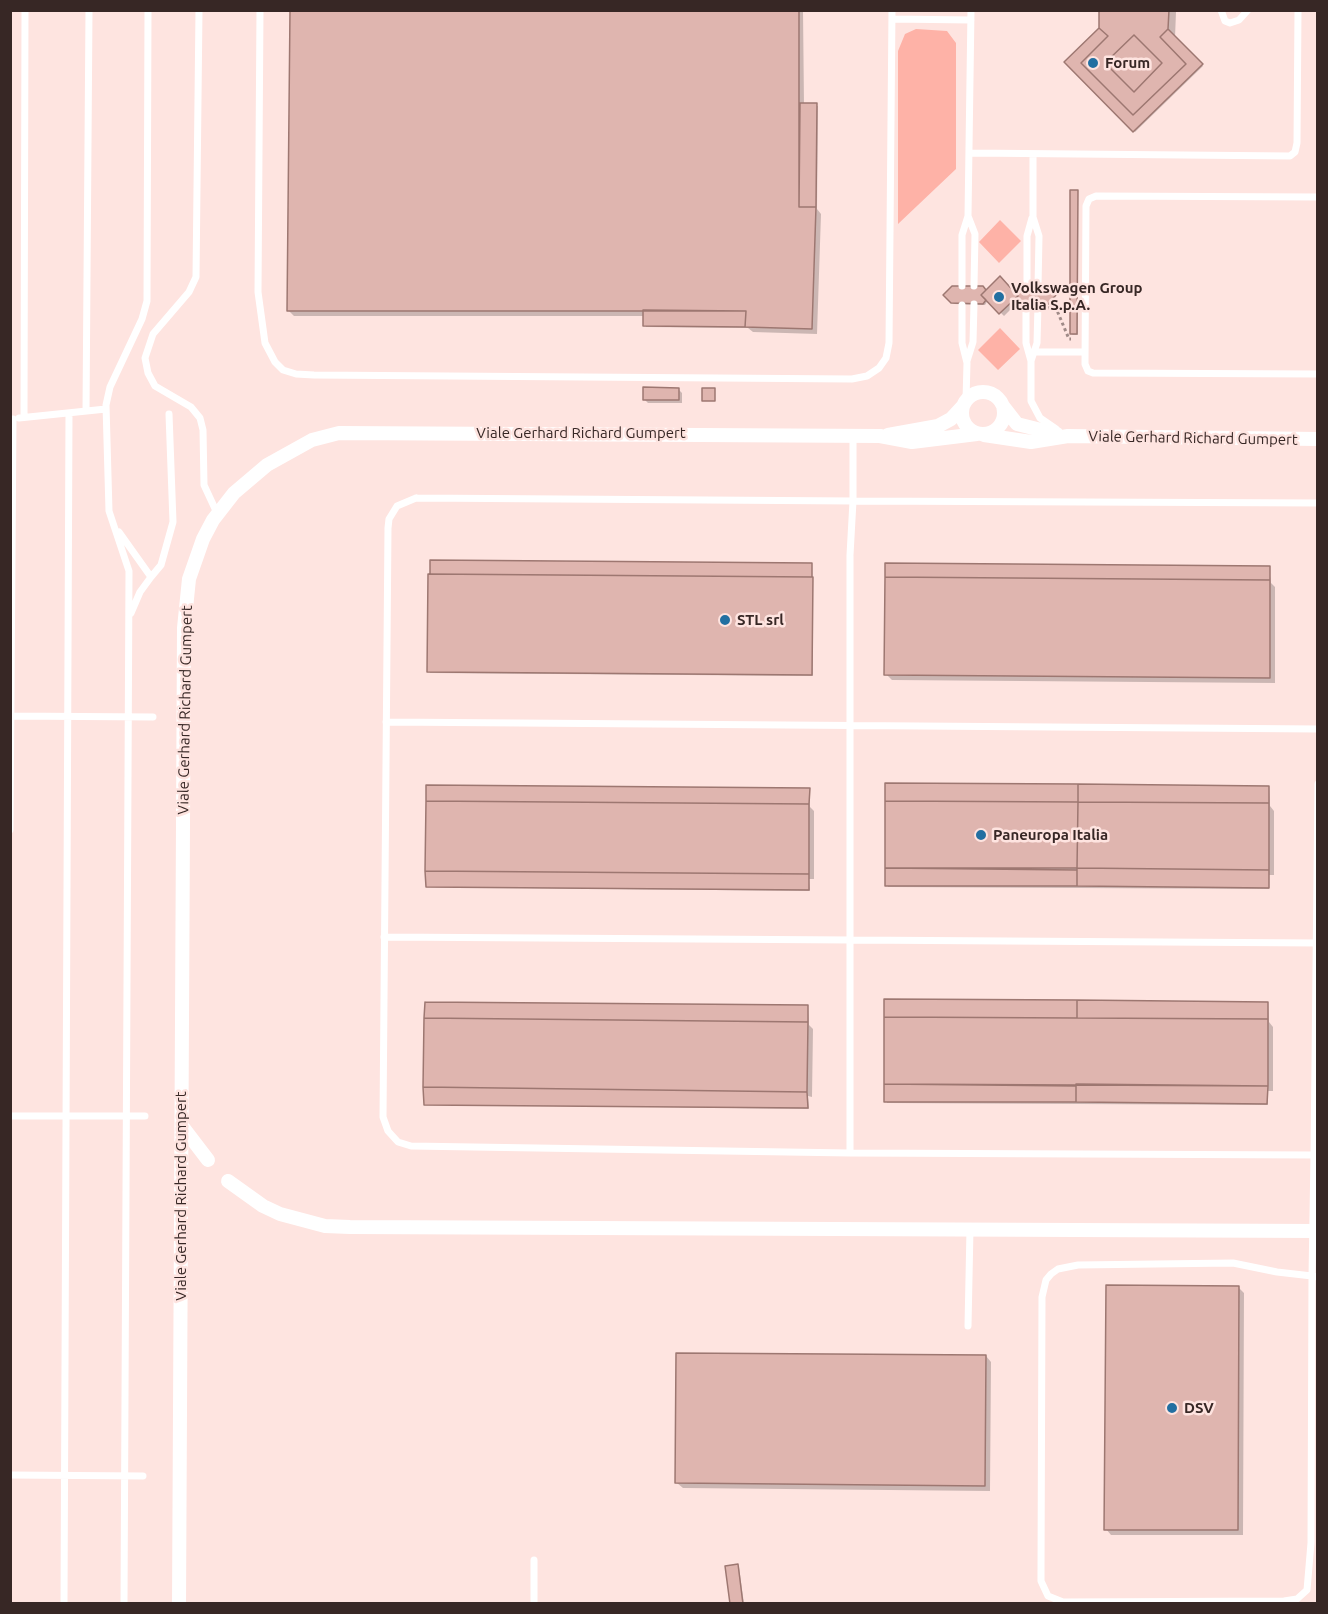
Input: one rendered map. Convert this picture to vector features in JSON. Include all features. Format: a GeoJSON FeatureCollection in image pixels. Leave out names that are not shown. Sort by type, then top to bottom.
{"type":"FeatureCollection","features":[{"type":"Feature","properties":{"kind":"street"},"geometry":{"type":"LineString","coordinates":[[979,392],[993,394],[1003,405],[1001,425],[996,430],[981,434],[971,431],[963,420],[965,403],[979,392]]}},
{"type":"Feature","properties":{"kind":"street","name":"Viale Gerhard Richard Gumpert"},"geometry":{"type":"LineString","coordinates":[[179,1604],[184,628],[187,590],[194,560],[217,513],[249,478],[267,465],[312,440],[339,433],[880,436],[938,426],[951,419],[965,403]]}},
{"type":"Feature","properties":{"kind":"street","name":"Viale Gerhard Richard Gumpert"},"geometry":{"type":"LineString","coordinates":[[1003,405],[1017,424],[1068,436]]}},
{"type":"Feature","properties":{"kind":"street","name":"Viale Gerhard Richard Gumpert"},"geometry":{"type":"LineString","coordinates":[[880,436],[912,442],[981,434],[1031,442],[1068,436],[1317,439]]}},
{"type":"Feature","properties":{"kind":"street"},"geometry":{"type":"LineString","coordinates":[[182,1126],[208,1160]]}},
{"type":"Feature","properties":{"kind":"street"},"geometry":{"type":"LineString","coordinates":[[228,1181],[263,1206],[280,1214],[325,1226],[1315,1231]]}},
{"type":"Feature","properties":{"kind":"lane"},"geometry":{"type":"LineString","coordinates":[[24,417],[25,10]]}},
{"type":"Feature","properties":{"kind":"lane"},"geometry":{"type":"LineString","coordinates":[[86,411],[89,10]]}},
{"type":"Feature","properties":{"kind":"lane"},"geometry":{"type":"LineString","coordinates":[[124,1604],[129,624],[128,563],[109,511],[106,409],[107,396],[142,319],[147,301],[148,10]]}},
{"type":"Feature","properties":{"kind":"lane"},"geometry":{"type":"LineString","coordinates":[[200,10],[196,277],[189,292],[158,326],[149,342],[145,358],[148,373],[155,386],[191,407],[200,418],[203,430],[204,485],[217,513]]}},
{"type":"Feature","properties":{"kind":"lane"},"geometry":{"type":"LineString","coordinates":[[260,10],[258,270],[262,325],[269,353],[279,366],[296,374],[326,375],[852,379],[873,373],[886,358],[889,343],[892,15],[971,20]]}},
{"type":"Feature","properties":{"kind":"lane"},"geometry":{"type":"LineString","coordinates":[[962,286],[962,235],[968,216],[971,10]]}},
{"type":"Feature","properties":{"kind":"lane"},"geometry":{"type":"LineString","coordinates":[[1221,10],[1225,21],[1230,23],[1239,20],[1248,10]]}},
{"type":"Feature","properties":{"kind":"lane"},"geometry":{"type":"LineString","coordinates":[[970,153],[1284,157],[1293,154],[1297,143],[1298,10]]}},
{"type":"Feature","properties":{"kind":"lane"},"geometry":{"type":"LineString","coordinates":[[1027,287],[1028,236],[1032,217],[1033,154]]}},
{"type":"Feature","properties":{"kind":"lane"},"geometry":{"type":"LineString","coordinates":[[1317,197],[1092,196],[1086,206],[1085,339],[1085,368],[1093,373],[1317,374]]}},
{"type":"Feature","properties":{"kind":"lane"},"geometry":{"type":"LineString","coordinates":[[968,216],[975,234],[974,286]]}},
{"type":"Feature","properties":{"kind":"lane"},"geometry":{"type":"LineString","coordinates":[[1032,217],[1039,236],[1038,286]]}},
{"type":"Feature","properties":{"kind":"lane"},"geometry":{"type":"LineString","coordinates":[[965,403],[967,363],[973,342],[974,304]]}},
{"type":"Feature","properties":{"kind":"lane"},"geometry":{"type":"LineString","coordinates":[[1026,304],[1026,343],[1031,361],[1031,396],[1036,413],[1045,423],[1068,436]]}},
{"type":"Feature","properties":{"kind":"lane"},"geometry":{"type":"LineString","coordinates":[[1031,361],[1037,343],[1038,304]]}},
{"type":"Feature","properties":{"kind":"lane"},"geometry":{"type":"LineString","coordinates":[[962,305],[962,342],[967,363]]}},
{"type":"Feature","properties":{"kind":"lane"},"geometry":{"type":"LineString","coordinates":[[1034,352],[1085,352]]}},
{"type":"Feature","properties":{"kind":"lane"},"geometry":{"type":"LineString","coordinates":[[10,830],[12,419],[106,409]]}},
{"type":"Feature","properties":{"kind":"lane"},"geometry":{"type":"LineString","coordinates":[[64,1604],[69,413]]}},
{"type":"Feature","properties":{"kind":"lane"},"geometry":{"type":"LineString","coordinates":[[129,624],[135,601],[160,565],[173,522],[169,414]]}},
{"type":"Feature","properties":{"kind":"lane"},"geometry":{"type":"LineString","coordinates":[[850,1153],[848,939],[850,555],[853,436]]}},
{"type":"Feature","properties":{"kind":"lane"},"geometry":{"type":"LineString","coordinates":[[1316,1155],[850,1153],[411,1146],[398,1142],[388,1131],[383,1117],[388,528],[392,511],[403,501],[416,498],[1317,503]]}},
{"type":"Feature","properties":{"kind":"lane"},"geometry":{"type":"LineString","coordinates":[[112,524],[151,577]]}},
{"type":"Feature","properties":{"kind":"lane"},"geometry":{"type":"LineString","coordinates":[[11,716],[153,717]]}},
{"type":"Feature","properties":{"kind":"lane"},"geometry":{"type":"LineString","coordinates":[[386,722],[1317,729]]}},
{"type":"Feature","properties":{"kind":"lane"},"geometry":{"type":"LineString","coordinates":[[1315,1277],[1233,1263],[1078,1264],[1058,1269],[1046,1280],[1042,1297],[1041,1569],[1044,1590],[1055,1601],[1284,1601],[1297,1599],[1307,1590],[1314,1509],[1316,1155],[1317,784]]}},
{"type":"Feature","properties":{"kind":"lane"},"geometry":{"type":"LineString","coordinates":[[384,937],[1316,944]]}},
{"type":"Feature","properties":{"kind":"lane"},"geometry":{"type":"LineString","coordinates":[[10,1116],[145,1116]]}},
{"type":"Feature","properties":{"kind":"lane"},"geometry":{"type":"LineString","coordinates":[[968,1326],[970,1229]]}},
{"type":"Feature","properties":{"kind":"lane"},"geometry":{"type":"LineString","coordinates":[[10,1475],[143,1476]]}},
{"type":"Feature","properties":{"kind":"lane"},"geometry":{"type":"LineString","coordinates":[[534,1560],[534,1604]]}},
{"type":"Feature","properties":{"kind":"path"},"geometry":{"type":"LineString","coordinates":[[1046,308],[1056,308],[1069,339],[1085,339]]}},
{"type":"Feature","properties":{"kind":"shaded area"},"geometry":{"type":"Polygon","coordinates":[[[916,29],[947,31],[956,43],[956,169],[898,224],[898,51],[905,34],[916,29]]]}},
{"type":"Feature","properties":{"kind":"shaded area"},"geometry":{"type":"Polygon","coordinates":[[[1000,220],[1021,241],[999,263],[979,242],[1000,220]]]}},
{"type":"Feature","properties":{"kind":"shaded area"},"geometry":{"type":"Polygon","coordinates":[[[1000,328],[1020,349],[998,370],[978,350],[1000,328]]]}},
{"type":"Feature","properties":{"kind":"building"},"geometry":{"type":"Polygon","coordinates":[[[290,10],[799,10],[799,207],[816,207],[812,329],[745,327],[746,311],[287,311],[290,10]]]}},
{"type":"Feature","properties":{"kind":"building","name":"Forum"},"geometry":{"type":"Polygon","coordinates":[[[1099,10],[1169,10],[1168,29],[1160,37],[1186,64],[1133,115],[1081,63],[1108,36],[1099,28],[1099,10]],[[1134,35],[1105,63],[1134,92],[1162,63],[1134,35]]]}},
{"type":"Feature","properties":{"kind":"building"},"geometry":{"type":"Polygon","coordinates":[[[1099,28],[1108,36],[1081,63],[1133,115],[1186,64],[1160,37],[1168,29],[1203,64],[1133,132],[1064,62],[1099,28]]]}},
{"type":"Feature","properties":{"kind":"building"},"geometry":{"type":"Polygon","coordinates":[[[1134,35],[1162,63],[1134,92],[1105,63],[1134,35]]]}},
{"type":"Feature","properties":{"kind":"building"},"geometry":{"type":"Polygon","coordinates":[[[800,103],[817,103],[816,207],[799,207],[800,103]]]}},
{"type":"Feature","properties":{"kind":"building"},"geometry":{"type":"Polygon","coordinates":[[[1070,190],[1078,190],[1077,334],[1070,334],[1070,190]]]}},
{"type":"Feature","properties":{"kind":"building"},"geometry":{"type":"Polygon","coordinates":[[[1000,276],[1018,296],[999,314],[981,295],[1000,276]]]}},
{"type":"Feature","properties":{"kind":"building"},"geometry":{"type":"Polygon","coordinates":[[[952,286],[983,286],[986,290],[981,295],[986,300],[983,304],[951,303],[943,295],[952,286]]]}},
{"type":"Feature","properties":{"kind":"building"},"geometry":{"type":"Polygon","coordinates":[[[1016,287],[1047,287],[1056,295],[1048,304],[1016,304],[1013,301],[1018,296],[1013,290],[1016,287]]]}},
{"type":"Feature","properties":{"kind":"building"},"geometry":{"type":"Polygon","coordinates":[[[643,310],[746,311],[745,327],[643,326],[643,310]]]}},
{"type":"Feature","properties":{"kind":"building"},"geometry":{"type":"Polygon","coordinates":[[[643,387],[679,388],[679,400],[643,400],[643,387]]]}},
{"type":"Feature","properties":{"kind":"building"},"geometry":{"type":"Polygon","coordinates":[[[702,388],[715,388],[715,401],[702,401],[702,388]]]}},
{"type":"Feature","properties":{"kind":"building"},"geometry":{"type":"Polygon","coordinates":[[[430,560],[812,563],[812,577],[430,574],[430,560]]]}},
{"type":"Feature","properties":{"kind":"building"},"geometry":{"type":"Polygon","coordinates":[[[885,563],[1270,566],[1270,580],[885,577],[885,563]]]}},
{"type":"Feature","properties":{"kind":"building"},"geometry":{"type":"Polygon","coordinates":[[[428,574],[813,577],[812,675],[427,672],[428,574]]]}},
{"type":"Feature","properties":{"kind":"building"},"geometry":{"type":"Polygon","coordinates":[[[885,577],[1270,580],[1270,678],[884,675],[885,577]]]}},
{"type":"Feature","properties":{"kind":"building"},"geometry":{"type":"Polygon","coordinates":[[[885,783],[1078,784],[1078,802],[885,801],[885,783]]]}},
{"type":"Feature","properties":{"kind":"building"},"geometry":{"type":"Polygon","coordinates":[[[1078,784],[1269,786],[1269,803],[1078,802],[1078,784]]]}},
{"type":"Feature","properties":{"kind":"building"},"geometry":{"type":"Polygon","coordinates":[[[426,785],[810,788],[809,804],[426,801],[426,785]]]}},
{"type":"Feature","properties":{"kind":"building"},"geometry":{"type":"Polygon","coordinates":[[[426,801],[809,804],[809,874],[425,871],[426,801]]]}},
{"type":"Feature","properties":{"kind":"building","name":"Paneuropa Italia"},"geometry":{"type":"Polygon","coordinates":[[[885,801],[1078,802],[1077,868],[885,868],[885,801]]]}},
{"type":"Feature","properties":{"kind":"building"},"geometry":{"type":"Polygon","coordinates":[[[1078,802],[1269,803],[1269,870],[1077,868],[1078,802]]]}},
{"type":"Feature","properties":{"kind":"building"},"geometry":{"type":"Polygon","coordinates":[[[885,868],[1077,870],[1077,886],[885,886],[885,868]]]}},
{"type":"Feature","properties":{"kind":"building"},"geometry":{"type":"Polygon","coordinates":[[[1077,868],[1269,870],[1269,888],[1077,886],[1077,868]]]}},
{"type":"Feature","properties":{"kind":"building"},"geometry":{"type":"Polygon","coordinates":[[[425,871],[809,874],[809,890],[426,887],[425,871]]]}},
{"type":"Feature","properties":{"kind":"building"},"geometry":{"type":"Polygon","coordinates":[[[884,999],[1077,1000],[1077,1018],[884,1017],[884,999]]]}},
{"type":"Feature","properties":{"kind":"building"},"geometry":{"type":"Polygon","coordinates":[[[1077,1000],[1268,1002],[1268,1019],[1077,1018],[1077,1000]]]}},
{"type":"Feature","properties":{"kind":"building"},"geometry":{"type":"Polygon","coordinates":[[[425,1002],[808,1005],[808,1022],[424,1018],[425,1002]]]}},
{"type":"Feature","properties":{"kind":"building"},"geometry":{"type":"Polygon","coordinates":[[[884,1017],[1268,1019],[1268,1086],[884,1084],[884,1017]]]}},
{"type":"Feature","properties":{"kind":"building"},"geometry":{"type":"Polygon","coordinates":[[[424,1018],[808,1022],[807,1092],[423,1087],[424,1018]]]}},
{"type":"Feature","properties":{"kind":"building"},"geometry":{"type":"Polygon","coordinates":[[[884,1084],[1076,1086],[1076,1102],[884,1102],[884,1084]]]}},
{"type":"Feature","properties":{"kind":"building"},"geometry":{"type":"Polygon","coordinates":[[[1076,1084],[1268,1086],[1267,1104],[1076,1102],[1076,1084]]]}},
{"type":"Feature","properties":{"kind":"building"},"geometry":{"type":"Polygon","coordinates":[[[423,1087],[807,1092],[808,1108],[424,1105],[423,1087]]]}},
{"type":"Feature","properties":{"kind":"building","name":"DSV"},"geometry":{"type":"Polygon","coordinates":[[[1106,1285],[1239,1286],[1238,1530],[1104,1530],[1106,1285]]]}},
{"type":"Feature","properties":{"kind":"building"},"geometry":{"type":"Polygon","coordinates":[[[676,1353],[986,1355],[985,1486],[675,1483],[676,1353]]]}},
{"type":"Feature","properties":{"kind":"building"},"geometry":{"type":"Polygon","coordinates":[[[738,1564],[743,1604],[730,1604],[725,1566],[738,1564]]]}},
{"type":"Feature","properties":{"kind":"place","name":"Forum"},"geometry":{"type":"Point","coordinates":[1093,63]}},
{"type":"Feature","properties":{"kind":"place","name":"Volkswagen Group Italia S.p.A."},"geometry":{"type":"Point","coordinates":[999,297]}},
{"type":"Feature","properties":{"kind":"place","name":"STL srl"},"geometry":{"type":"Point","coordinates":[725,620]}},
{"type":"Feature","properties":{"kind":"place","name":"Paneuropa Italia"},"geometry":{"type":"Point","coordinates":[981,835]}},
{"type":"Feature","properties":{"kind":"place","name":"DSV"},"geometry":{"type":"Point","coordinates":[1172,1408]}}]}
